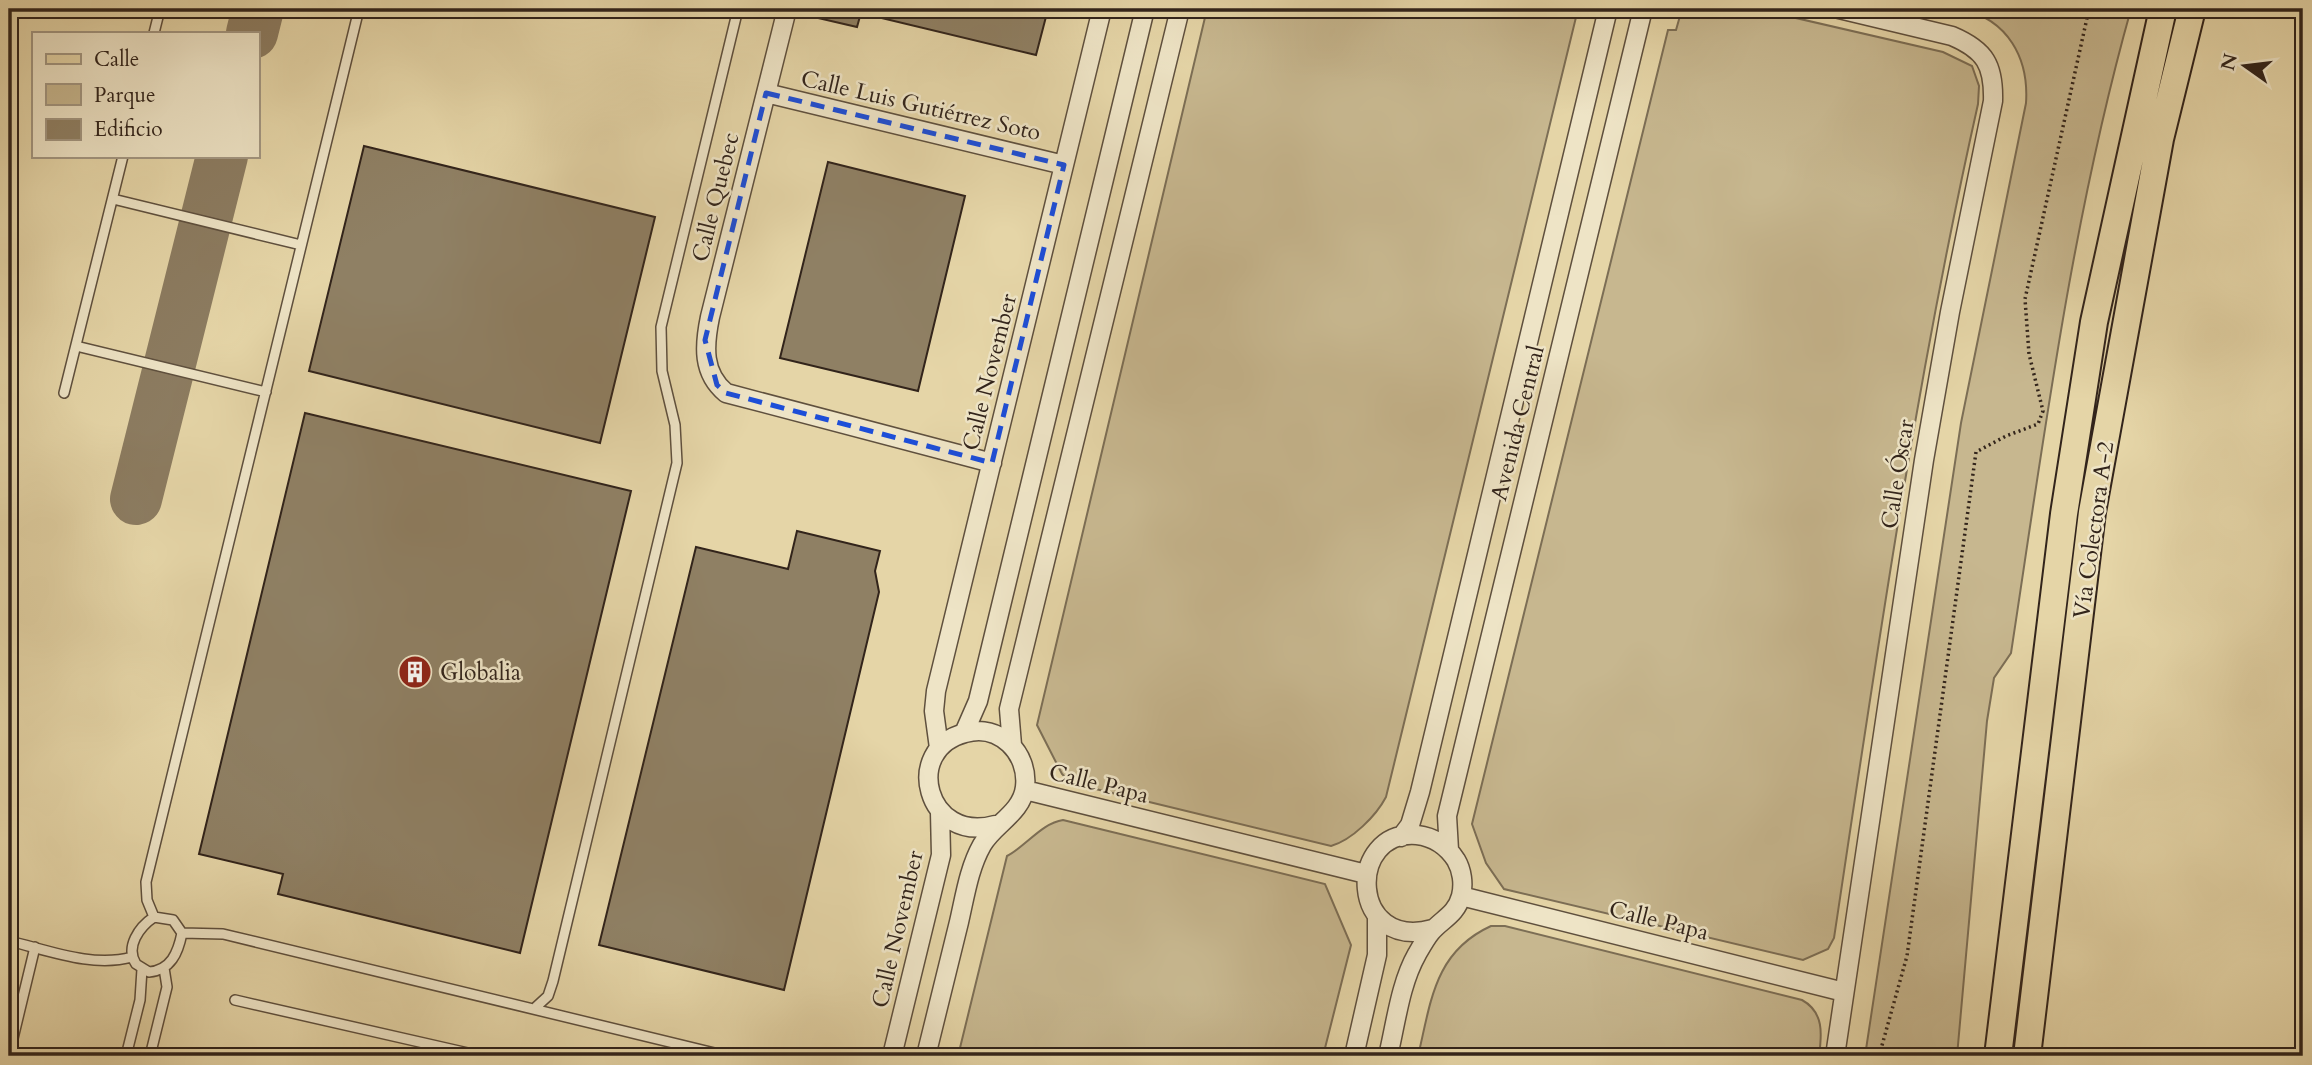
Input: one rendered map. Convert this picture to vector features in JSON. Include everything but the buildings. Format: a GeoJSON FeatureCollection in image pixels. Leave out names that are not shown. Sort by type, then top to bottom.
{"type":"FeatureCollection","features":[{"type":"Feature","properties":{"kind":"main road","name":"Vía Colectora A-2"},"geometry":{"type":"LineString","coordinates":[[1998,1056],[2064,514],[2094,322],[2163,9]]}},
{"type":"Feature","properties":{"kind":"main road","name":"Vía Colectora A-2"},"geometry":{"type":"LineString","coordinates":[[2027,1056],[2092,512],[2160,139],[2192,9]]}},
{"type":"Feature","properties":{"kind":"street","name":"Calle Quebec"},"geometry":{"type":"LineString","coordinates":[[787,9],[705,340],[709,372],[726,393],[992,463]]}},
{"type":"Feature","properties":{"kind":"street","name":"Calle November"},"geometry":{"type":"LineString","coordinates":[[939,748],[934,711],[936,691],[1102,9]]}},
{"type":"Feature","properties":{"kind":"street"},"geometry":{"type":"LineString","coordinates":[[964,733],[978,701],[1145,9]]}},
{"type":"Feature","properties":{"kind":"street"},"geometry":{"type":"LineString","coordinates":[[1012,745],[1009,709],[1180,9]]}},
{"type":"Feature","properties":{"kind":"street","name":"Avenida Central"},"geometry":{"type":"LineString","coordinates":[[1401,837],[1416,810],[1608,9]]}},
{"type":"Feature","properties":{"kind":"street","name":"Avenida Central"},"geometry":{"type":"LineString","coordinates":[[1449,850],[1447,816],[1643,9]]}},
{"type":"Feature","properties":{"kind":"street","name":"Calle Óscar"},"geometry":{"type":"LineString","coordinates":[[1835,1056],[1924,460],[1950,312],[1993,102],[1994,83],[1981,52],[1968,43],[1952,36],[1839,9]]}},
{"type":"Feature","properties":{"kind":"street","name":"Calle Luis Gutiérrez Soto"},"geometry":{"type":"LineString","coordinates":[[766,93],[1064,164]]}},
{"type":"Feature","properties":{"kind":"street"},"geometry":{"type":"LineString","coordinates":[[926,1056],[974,862],[995,825],[1019,805],[1025,790],[1026,774],[1021,758],[1012,745],[990,732],[964,733],[950,738],[939,748],[932,760],[929,788],[940,812],[949,820],[972,829],[995,825]]}},
{"type":"Feature","properties":{"kind":"street","name":"Calle Papa"},"geometry":{"type":"LineString","coordinates":[[1025,790],[1366,874]]}},
{"type":"Feature","properties":{"kind":"street","name":"Calle November"},"geometry":{"type":"LineString","coordinates":[[892,1056],[941,855],[940,812]]}},
{"type":"Feature","properties":{"kind":"street"},"geometry":{"type":"LineString","coordinates":[[1401,837],[1427,837],[1449,850],[1458,863],[1463,880],[1461,896],[1446,922],[1421,933],[1397,930],[1377,916],[1369,904],[1366,874],[1378,850],[1401,837]]}},
{"type":"Feature","properties":{"kind":"street","name":"Calle Papa"},"geometry":{"type":"LineString","coordinates":[[1461,896],[1844,992]]}},
{"type":"Feature","properties":{"kind":"street"},"geometry":{"type":"LineString","coordinates":[[1354,1056],[1376,964],[1377,916]]}},
{"type":"Feature","properties":{"kind":"street"},"geometry":{"type":"LineString","coordinates":[[1388,1056],[1411,965],[1433,929]]}},
{"type":"Feature","properties":{"kind":"lane"},"geometry":{"type":"LineString","coordinates":[[154,32],[160,9]]}},
{"type":"Feature","properties":{"kind":"lane"},"geometry":{"type":"LineString","coordinates":[[154,917],[147,900],[146,882],[359,9]]}},
{"type":"Feature","properties":{"kind":"lane"},"geometry":{"type":"LineString","coordinates":[[536,1007],[548,996],[553,981],[677,463],[677,434],[662,371],[662,327],[738,9]]}},
{"type":"Feature","properties":{"kind":"lane"},"geometry":{"type":"LineString","coordinates":[[64,393],[123,158]]}},
{"type":"Feature","properties":{"kind":"lane"},"geometry":{"type":"LineString","coordinates":[[113,199],[302,245]]}},
{"type":"Feature","properties":{"kind":"lane"},"geometry":{"type":"LineString","coordinates":[[76,346],[266,392]]}},
{"type":"Feature","properties":{"kind":"lane"},"geometry":{"type":"LineString","coordinates":[[154,917],[173,920],[182,933],[178,950],[164,968],[149,972],[142,969],[132,957],[136,934],[154,917]]}},
{"type":"Feature","properties":{"kind":"lane"},"geometry":{"type":"LineString","coordinates":[[182,933],[223,934],[515,1007],[536,1007],[727,1056]]}},
{"type":"Feature","properties":{"kind":"lane"},"geometry":{"type":"LineString","coordinates":[[9,941],[94,961],[114,962],[132,957]]}},
{"type":"Feature","properties":{"kind":"lane"},"geometry":{"type":"LineString","coordinates":[[9,1055],[35,947]]}},
{"type":"Feature","properties":{"kind":"lane"},"geometry":{"type":"LineString","coordinates":[[150,1056],[167,987],[164,968]]}},
{"type":"Feature","properties":{"kind":"lane"},"geometry":{"type":"LineString","coordinates":[[126,1056],[140,1000],[142,969]]}},
{"type":"Feature","properties":{"kind":"lane"},"geometry":{"type":"LineString","coordinates":[[235,1000],[481,1056]]}},
{"type":"Feature","properties":{"kind":"path"},"geometry":{"type":"LineString","coordinates":[[1879,1056],[1907,956],[1976,452],[2006,436],[2038,424],[2043,411],[2029,355],[2025,299],[2089,9]]}},
{"type":"Feature","properties":{"kind":"highlighted area"},"geometry":{"type":"Polygon","coordinates":[[[766,93],[1064,165],[992,463],[726,393],[717,385],[705,340],[766,93]]]}},
{"type":"Feature","properties":{"kind":"green space"},"geometry":{"type":"Polygon","coordinates":[[[1207,9],[1578,9],[1386,797],[1363,826],[1331,846],[1071,783],[1062,774],[1037,725],[1207,9]]]}},
{"type":"Feature","properties":{"kind":"green space"},"geometry":{"type":"Polygon","coordinates":[[[1672,9],[1757,9],[1943,52],[1972,66],[1979,86],[1978,104],[1935,312],[1898,520],[1834,938],[1828,949],[1803,960],[1504,889],[1486,863],[1472,824],[1668,30],[1676,30],[1680,16],[1671,13],[1672,9]]]}},
{"type":"Feature","properties":{"kind":"green space"},"geometry":{"type":"Polygon","coordinates":[[[1962,9],[2131,9],[2110,88],[2076,248],[2011,653],[1994,678],[1987,721],[1957,1056],[1865,1056],[1961,423],[2026,103],[2024,71],[2012,43],[1992,22],[1962,9]]]}},
{"type":"Feature","properties":{"kind":"green space"},"geometry":{"type":"Polygon","coordinates":[[[1063,820],[1325,884],[1351,945],[1323,1056],[958,1056],[1007,856],[1048,825],[1063,820]]]}},
{"type":"Feature","properties":{"kind":"green space"},"geometry":{"type":"Polygon","coordinates":[[[1491,926],[1505,926],[1802,1000],[1818,1017],[1821,1032],[1819,1056],[1418,1056],[1432,998],[1446,964],[1472,937],[1491,926]]]}},
{"type":"Feature","properties":{"kind":"taxiway"},"geometry":{"type":"LineString","coordinates":[[252,32],[258,9]]}},
{"type":"Feature","properties":{"kind":"taxiway"},"geometry":{"type":"LineString","coordinates":[[136,499],[221,158]]}},
{"type":"Feature","properties":{"kind":"place","name":"Globalia"},"geometry":{"type":"Point","coordinates":[415,672]}}]}
